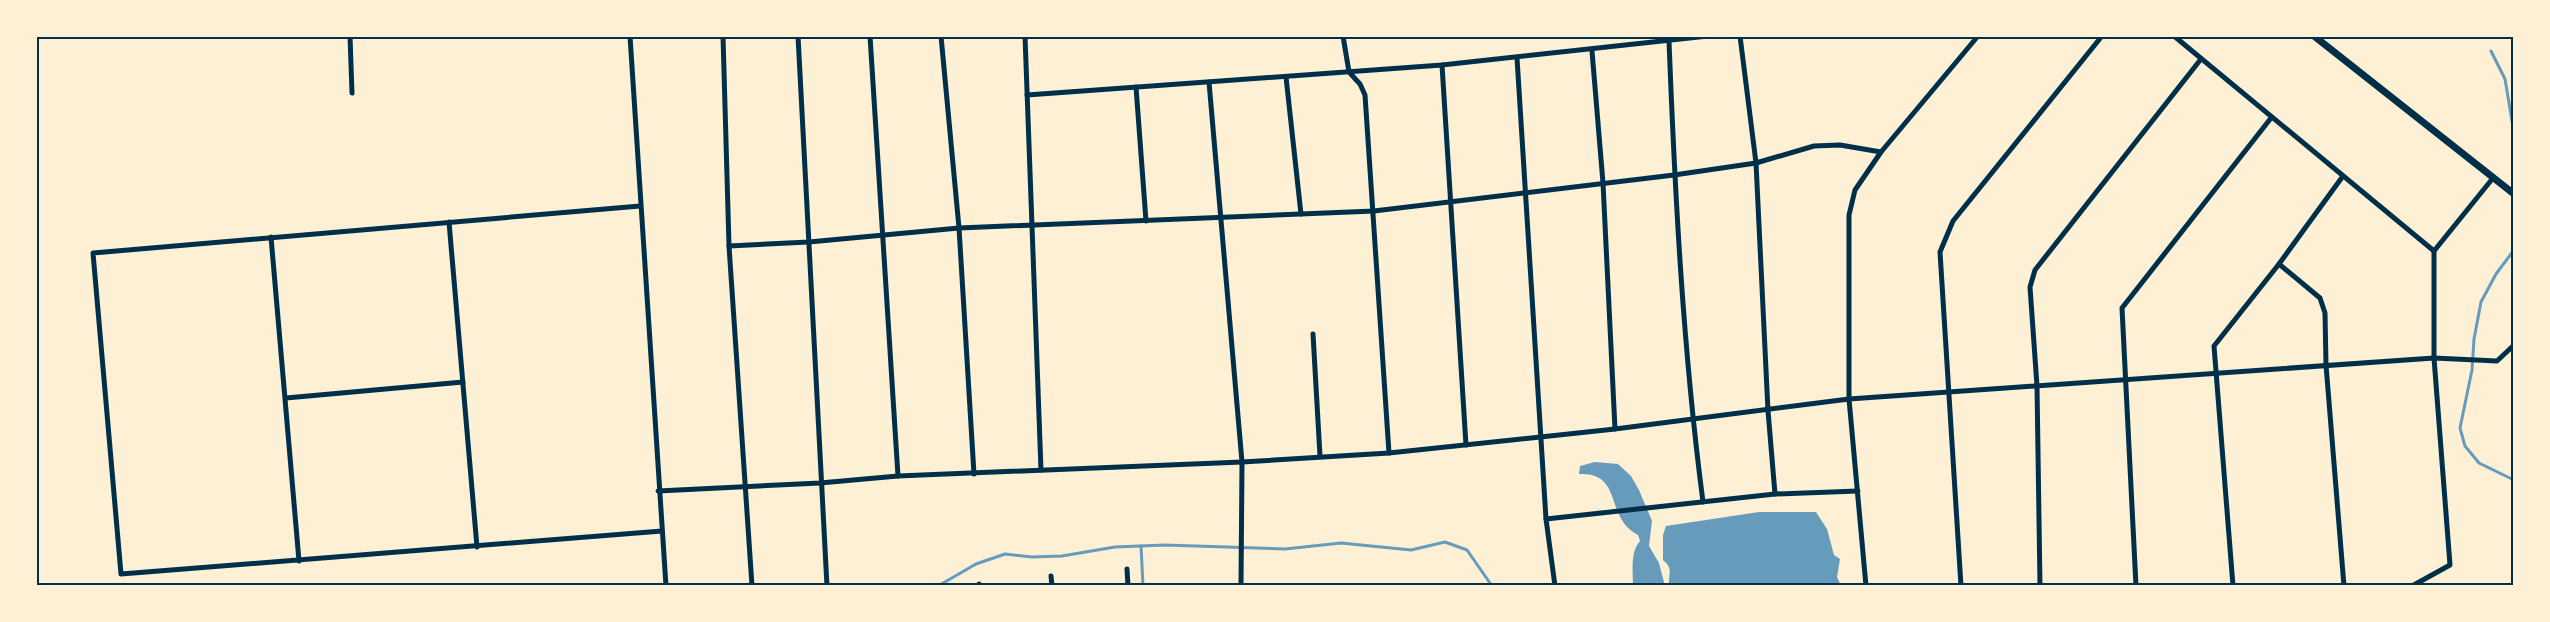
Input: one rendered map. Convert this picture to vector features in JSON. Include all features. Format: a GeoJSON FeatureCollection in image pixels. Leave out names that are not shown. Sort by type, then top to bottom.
{"type":"FeatureCollection","features":[{"type":"Feature","properties":{"kind":"main road"},"geometry":{"type":"LineString","coordinates":[[2314,36],[2514,194]]}},
{"type":"Feature","properties":{"kind":"street"},"geometry":{"type":"LineString","coordinates":[[350,36],[352,93]]}},
{"type":"Feature","properties":{"kind":"street"},"geometry":{"type":"LineString","coordinates":[[630,36],[658,490],[666,586]]}},
{"type":"Feature","properties":{"kind":"street"},"geometry":{"type":"LineString","coordinates":[[723,36],[729,246],[752,586]]}},
{"type":"Feature","properties":{"kind":"street"},"geometry":{"type":"LineString","coordinates":[[798,36],[820,483],[827,586]]}},
{"type":"Feature","properties":{"kind":"street"},"geometry":{"type":"LineString","coordinates":[[870,36],[898,476]]}},
{"type":"Feature","properties":{"kind":"street"},"geometry":{"type":"LineString","coordinates":[[941,36],[959,228],[974,474]]}},
{"type":"Feature","properties":{"kind":"street"},"geometry":{"type":"LineString","coordinates":[[1024,36],[1028,95],[1042,470]]}},
{"type":"Feature","properties":{"kind":"street"},"geometry":{"type":"LineString","coordinates":[[1344,36],[1349,72],[1360,84],[1365,95],[1374,211],[1388,453]]}},
{"type":"Feature","properties":{"kind":"street"},"geometry":{"type":"LineString","coordinates":[[1028,95],[1442,65],[1592,51],[1708,36]]}},
{"type":"Feature","properties":{"kind":"street"},"geometry":{"type":"LineString","coordinates":[[1740,36],[1756,163],[1768,411],[1775,494]]}},
{"type":"Feature","properties":{"kind":"street"},"geometry":{"type":"LineString","coordinates":[[1866,586],[1849,399],[1849,215],[1855,190],[1881,152],[1978,36]]}},
{"type":"Feature","properties":{"kind":"street"},"geometry":{"type":"LineString","coordinates":[[1961,586],[1940,252],[1953,221],[2102,36]]}},
{"type":"Feature","properties":{"kind":"street"},"geometry":{"type":"LineString","coordinates":[[2174,36],[2434,251]]}},
{"type":"Feature","properties":{"kind":"street"},"geometry":{"type":"LineString","coordinates":[[1669,41],[1674,176],[1692,418],[1703,502]]}},
{"type":"Feature","properties":{"kind":"street"},"geometry":{"type":"LineString","coordinates":[[1592,51],[1603,182],[1615,429]]}},
{"type":"Feature","properties":{"kind":"street"},"geometry":{"type":"LineString","coordinates":[[1517,58],[1527,192],[1530,281],[1540,437],[1546,519],[1555,586]]}},
{"type":"Feature","properties":{"kind":"street"},"geometry":{"type":"LineString","coordinates":[[2040,586],[2037,386],[2030,288],[2035,270],[2201,59]]}},
{"type":"Feature","properties":{"kind":"street"},"geometry":{"type":"LineString","coordinates":[[1442,65],[1466,445]]}},
{"type":"Feature","properties":{"kind":"street"},"geometry":{"type":"LineString","coordinates":[[1286,77],[1301,214]]}},
{"type":"Feature","properties":{"kind":"street"},"geometry":{"type":"LineString","coordinates":[[1209,82],[1242,462],[1241,586]]}},
{"type":"Feature","properties":{"kind":"street"},"geometry":{"type":"LineString","coordinates":[[1136,87],[1146,221]]}},
{"type":"Feature","properties":{"kind":"street"},"geometry":{"type":"LineString","coordinates":[[2136,586],[2122,308],[2271,118]]}},
{"type":"Feature","properties":{"kind":"street"},"geometry":{"type":"LineString","coordinates":[[729,246],[809,242],[959,228],[1374,211],[1603,182],[1674,176],[1756,163],[1814,146],[1840,145],[1881,152]]}},
{"type":"Feature","properties":{"kind":"street"},"geometry":{"type":"LineString","coordinates":[[2233,586],[2214,346],[2280,264],[2343,176]]}},
{"type":"Feature","properties":{"kind":"street"},"geometry":{"type":"LineString","coordinates":[[2412,586],[2450,565],[2434,358],[2434,251],[2493,178]]}},
{"type":"Feature","properties":{"kind":"street"},"geometry":{"type":"LineString","coordinates":[[640,206],[93,253],[121,574],[662,532]]}},
{"type":"Feature","properties":{"kind":"street"},"geometry":{"type":"LineString","coordinates":[[449,222],[477,547]]}},
{"type":"Feature","properties":{"kind":"street"},"geometry":{"type":"LineString","coordinates":[[271,237],[299,561]]}},
{"type":"Feature","properties":{"kind":"street"},"geometry":{"type":"LineString","coordinates":[[2280,264],[2320,298],[2324,313],[2326,365],[2344,586]]}},
{"type":"Feature","properties":{"kind":"street"},"geometry":{"type":"LineString","coordinates":[[1313,334],[1320,456]]}},
{"type":"Feature","properties":{"kind":"street"},"geometry":{"type":"LineString","coordinates":[[658,490],[820,483],[898,476],[1242,462],[1388,453],[1615,429],[1692,418],[1768,411],[1849,399],[1948,394],[2434,358],[2497,361],[2514,345]]}},
{"type":"Feature","properties":{"kind":"street"},"geometry":{"type":"LineString","coordinates":[[286,398],[463,382]]}},
{"type":"Feature","properties":{"kind":"street"},"geometry":{"type":"LineString","coordinates":[[1546,519],[1775,494],[1858,491]]}},
{"type":"Feature","properties":{"kind":"street"},"geometry":{"type":"LineString","coordinates":[[1127,569],[1128,586]]}},
{"type":"Feature","properties":{"kind":"street"},"geometry":{"type":"LineString","coordinates":[[1051,576],[1052,586]]}},
{"type":"Feature","properties":{"kind":"water"},"geometry":{"type":"Polygon","coordinates":[[[1595,462],[1618,464],[1631,476],[1639,490],[1652,521],[1649,546],[1659,563],[1665,586],[1633,586],[1633,556],[1640,541],[1638,535],[1621,518],[1608,488],[1602,480],[1593,475],[1579,474],[1580,466],[1595,462]]]}},
{"type":"Feature","properties":{"kind":"water"},"geometry":{"type":"Polygon","coordinates":[[[1759,512],[1816,512],[1827,529],[1834,555],[1840,559],[1837,577],[1841,586],[1669,586],[1669,569],[1663,560],[1663,535],[1666,526],[1759,512]]]}},
{"type":"Feature","properties":{"kind":"waterway"},"geometry":{"type":"LineString","coordinates":[[2491,51],[2505,79],[2514,133]]}},
{"type":"Feature","properties":{"kind":"waterway"},"geometry":{"type":"LineString","coordinates":[[2514,250],[2496,274],[2481,302],[2474,339],[2472,370],[2460,428],[2465,446],[2479,463],[2514,480]]}},
{"type":"Feature","properties":{"kind":"waterway"},"geometry":{"type":"LineString","coordinates":[[938,586],[976,564],[1005,554],[1032,557],[1062,556],[1115,547],[1165,545],[1285,549],[1341,543],[1411,550],[1445,542],[1467,550],[1492,586]]}},
{"type":"Feature","properties":{"kind":"waterway"},"geometry":{"type":"LineString","coordinates":[[1141,546],[1143,586]]}}]}
